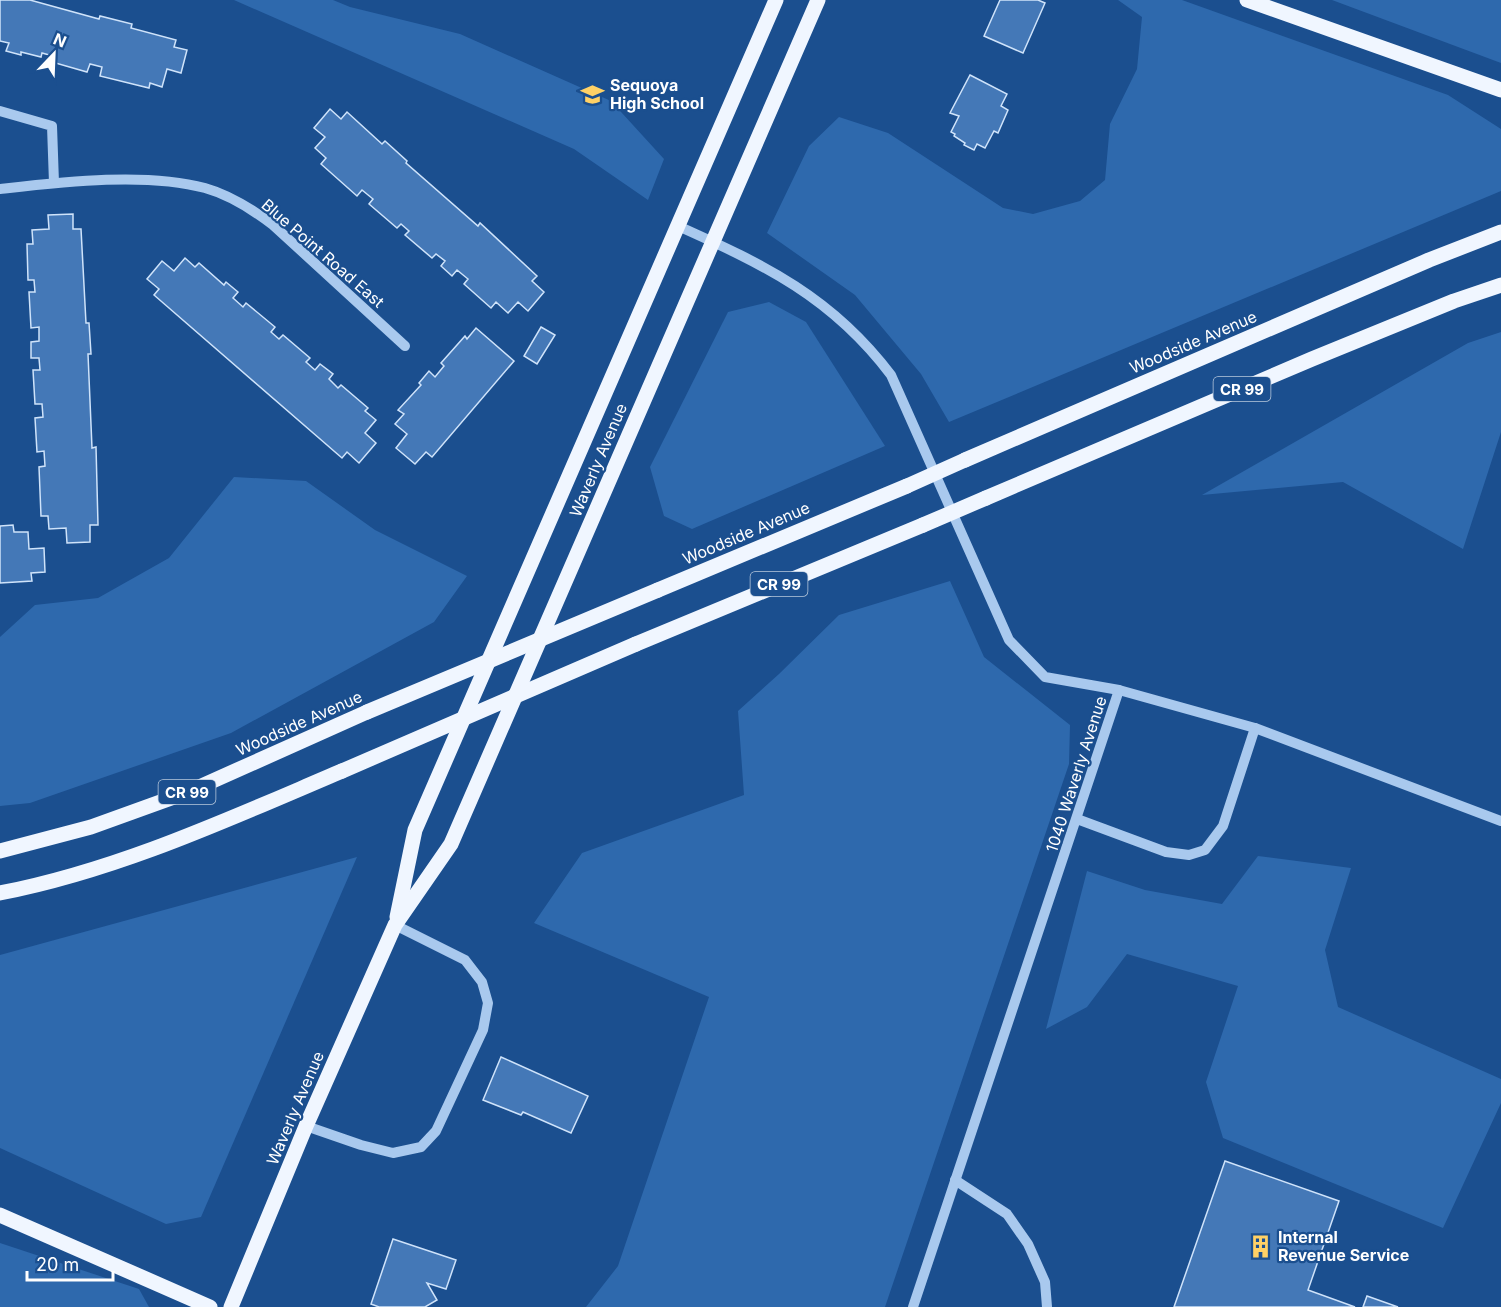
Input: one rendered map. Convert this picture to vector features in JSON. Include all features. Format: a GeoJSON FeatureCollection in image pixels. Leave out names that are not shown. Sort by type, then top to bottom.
{"type":"FeatureCollection","features":[{"type":"Feature","properties":{"kind":"main road","name":"Waverly Avenue"},"geometry":{"type":"LineString","coordinates":[[395,926],[415,830],[776,0]]}},
{"type":"Feature","properties":{"kind":"main road","name":"Waverly Avenue"},"geometry":{"type":"LineString","coordinates":[[231,1307],[306,1126],[395,926],[450,844],[818,0]]}},
{"type":"Feature","properties":{"kind":"main road"},"geometry":{"type":"LineString","coordinates":[[1247,0],[1501,90]]}},
{"type":"Feature","properties":{"kind":"main road","name":"Woodside Avenue"},"geometry":{"type":"LineString","coordinates":[[0,851],[91,827],[188,792],[367,712],[907,486],[1429,260],[1501,232]]}},
{"type":"Feature","properties":{"kind":"main road","name":"CR 99"},"geometry":{"type":"LineString","coordinates":[[0,893],[121,861],[216,824],[1312,359],[1454,301],[1501,285]]}},
{"type":"Feature","properties":{"kind":"main road"},"geometry":{"type":"LineString","coordinates":[[0,1215],[210,1307]]}},
{"type":"Feature","properties":{"kind":"street"},"geometry":{"type":"LineString","coordinates":[[0,111],[52,126],[54,183]]}},
{"type":"Feature","properties":{"kind":"street","name":"Blue Point Road East"},"geometry":{"type":"LineString","coordinates":[[0,189],[54,183],[144,180],[182,183],[232,198],[273,225],[405,346]]}},
{"type":"Feature","properties":{"kind":"street","name":"1040 Waverly Avenue"},"geometry":{"type":"LineString","coordinates":[[678,226],[759,264],[821,302],[871,348],[891,375],[1009,640],[1044,677],[1119,690],[913,1307]]}},
{"type":"Feature","properties":{"kind":"street"},"geometry":{"type":"LineString","coordinates":[[1119,690],[1256,728],[1501,821]]}},
{"type":"Feature","properties":{"kind":"street"},"geometry":{"type":"LineString","coordinates":[[1077,819],[1166,852],[1189,855],[1205,850],[1223,826],[1256,728]]}},
{"type":"Feature","properties":{"kind":"street"},"geometry":{"type":"LineString","coordinates":[[306,1126],[361,1145],[393,1153],[421,1147],[436,1131],[483,1030],[488,1003],[482,982],[465,960],[395,926]]}},
{"type":"Feature","properties":{"kind":"street"},"geometry":{"type":"LineString","coordinates":[[955,1180],[1007,1214],[1028,1244],[1045,1282],[1047,1307]]}},
{"type":"Feature","properties":{"kind":"shaded area"},"geometry":{"type":"Polygon","coordinates":[[[234,0],[333,0],[350,7],[460,34],[611,101],[664,159],[648,200],[574,149],[234,0]]]}},
{"type":"Feature","properties":{"kind":"shaded area"},"geometry":{"type":"Polygon","coordinates":[[[1118,0],[1182,0],[1448,95],[1501,129],[1501,191],[949,422],[921,374],[855,295],[767,233],[809,146],[839,117],[888,133],[1003,208],[1033,214],[1080,201],[1105,180],[1110,124],[1137,69],[1142,17],[1118,0]]]}},
{"type":"Feature","properties":{"kind":"shaded area"},"geometry":{"type":"Polygon","coordinates":[[[1332,0],[1501,0],[1501,63],[1332,0]]]}},
{"type":"Feature","properties":{"kind":"shaded area"},"geometry":{"type":"Polygon","coordinates":[[[769,302],[806,322],[885,446],[692,529],[664,516],[650,467],[728,312],[769,302]]]}},
{"type":"Feature","properties":{"kind":"shaded area"},"geometry":{"type":"Polygon","coordinates":[[[1501,332],[1501,432],[1463,549],[1343,482],[1202,495],[1468,343],[1501,332]]]}},
{"type":"Feature","properties":{"kind":"shaded area"},"geometry":{"type":"Polygon","coordinates":[[[234,477],[306,481],[375,530],[467,576],[434,622],[231,733],[30,803],[0,806],[0,637],[35,605],[98,598],[169,558],[234,477]]]}},
{"type":"Feature","properties":{"kind":"shaded area"},"geometry":{"type":"Polygon","coordinates":[[[950,581],[984,657],[1070,725],[1069,764],[885,1307],[586,1307],[618,1266],[709,997],[534,923],[582,853],[744,795],[738,711],[839,615],[950,581]]]}},
{"type":"Feature","properties":{"kind":"shaded area"},"geometry":{"type":"Polygon","coordinates":[[[1258,856],[1351,868],[1325,950],[1338,1007],[1501,1079],[1501,1103],[1443,1228],[1223,1138],[1206,1082],[1238,986],[1127,954],[1087,1007],[1046,1029],[1087,871],[1145,890],[1222,904],[1258,856]]]}},
{"type":"Feature","properties":{"kind":"shaded area"},"geometry":{"type":"Polygon","coordinates":[[[357,857],[201,1217],[166,1224],[0,1148],[0,955],[357,857]]]}},
{"type":"Feature","properties":{"kind":"shaded area"},"geometry":{"type":"Polygon","coordinates":[[[0,1243],[139,1289],[149,1307],[0,1307],[0,1243]]]}},
{"type":"Feature","properties":{"kind":"building"},"geometry":{"type":"Polygon","coordinates":[[[0,0],[30,0],[99,19],[100,16],[132,24],[131,28],[176,40],[174,47],[187,50],[181,73],[167,69],[162,87],[150,83],[149,88],[100,76],[102,67],[90,64],[87,72],[52,62],[53,56],[42,53],[41,57],[6,51],[9,43],[0,41],[0,0]]]}},
{"type":"Feature","properties":{"kind":"building"},"geometry":{"type":"Polygon","coordinates":[[[1000,0],[1038,0],[1045,3],[1023,53],[984,36],[1000,0]]]}},
{"type":"Feature","properties":{"kind":"building"},"geometry":{"type":"Polygon","coordinates":[[[970,75],[1007,94],[1001,106],[1008,110],[998,133],[994,131],[985,148],[977,144],[974,150],[964,145],[965,143],[951,132],[959,116],[950,113],[970,75]]]}},
{"type":"Feature","properties":{"kind":"building"},"geometry":{"type":"Polygon","coordinates":[[[330,109],[341,119],[347,112],[382,144],[385,141],[407,161],[406,163],[478,226],[480,223],[537,276],[532,281],[544,292],[528,311],[518,302],[508,313],[496,302],[491,308],[464,284],[468,279],[457,270],[452,276],[441,266],[445,261],[436,254],[432,258],[405,235],[409,231],[401,224],[397,228],[369,204],[373,199],[362,190],[357,196],[321,164],[326,158],[315,148],[325,137],[314,128],[330,109]]]}},
{"type":"Feature","properties":{"kind":"building"},"geometry":{"type":"Polygon","coordinates":[[[73,214],[73,229],[81,229],[86,323],[89,323],[92,448],[96,447],[98,525],[90,525],[90,542],[67,543],[66,528],[49,529],[48,516],[41,516],[39,467],[45,466],[44,451],[37,452],[35,418],[43,417],[42,404],[35,404],[33,370],[40,370],[39,358],[31,358],[31,342],[39,341],[39,327],[31,328],[29,292],[35,292],[34,280],[28,280],[27,244],[33,244],[32,230],[49,229],[48,215],[73,214]]]}},
{"type":"Feature","properties":{"kind":"building"},"geometry":{"type":"Polygon","coordinates":[[[185,258],[195,267],[199,263],[224,285],[226,282],[238,292],[233,298],[243,307],[246,303],[275,327],[271,332],[279,339],[283,335],[310,358],[306,362],[315,370],[320,364],[333,374],[329,379],[338,388],[341,385],[368,408],[365,411],[376,420],[365,433],[376,443],[359,463],[347,452],[342,458],[154,295],[159,289],[147,279],[162,261],[174,271],[185,258]]]}},
{"type":"Feature","properties":{"kind":"building"},"geometry":{"type":"Polygon","coordinates":[[[541,327],[555,335],[537,364],[524,356],[541,327]]]}},
{"type":"Feature","properties":{"kind":"building"},"geometry":{"type":"Polygon","coordinates":[[[476,328],[514,361],[432,457],[426,452],[415,464],[396,448],[407,434],[395,424],[404,414],[398,410],[421,385],[419,383],[429,371],[435,377],[444,366],[441,363],[465,336],[467,339],[476,328]]]}},
{"type":"Feature","properties":{"kind":"building"},"geometry":{"type":"Polygon","coordinates":[[[13,525],[14,532],[28,532],[29,549],[44,548],[45,572],[31,573],[32,581],[0,583],[0,526],[13,525]]]}},
{"type":"Feature","properties":{"kind":"building"},"geometry":{"type":"Polygon","coordinates":[[[501,1057],[588,1096],[571,1133],[523,1112],[521,1115],[483,1100],[501,1057]]]}},
{"type":"Feature","properties":{"kind":"building","name":"Internal Revenue Service"},"geometry":{"type":"Polygon","coordinates":[[[1225,1161],[1339,1201],[1308,1290],[1355,1307],[1174,1307],[1225,1161]]]}},
{"type":"Feature","properties":{"kind":"building"},"geometry":{"type":"Polygon","coordinates":[[[393,1239],[456,1260],[446,1289],[427,1283],[437,1300],[425,1307],[379,1307],[371,1304],[393,1239]]]}},
{"type":"Feature","properties":{"kind":"building","name":"Internal Revenue Service"},"geometry":{"type":"Polygon","coordinates":[[[1367,1296],[1398,1307],[1363,1307],[1367,1296]]]}},
{"type":"Feature","properties":{"kind":"place","name":"Sequoya High School"},"geometry":{"type":"Point","coordinates":[592,94]}},
{"type":"Feature","properties":{"kind":"place","name":"Internal Revenue Service"},"geometry":{"type":"Point","coordinates":[1260,1246]}}]}
